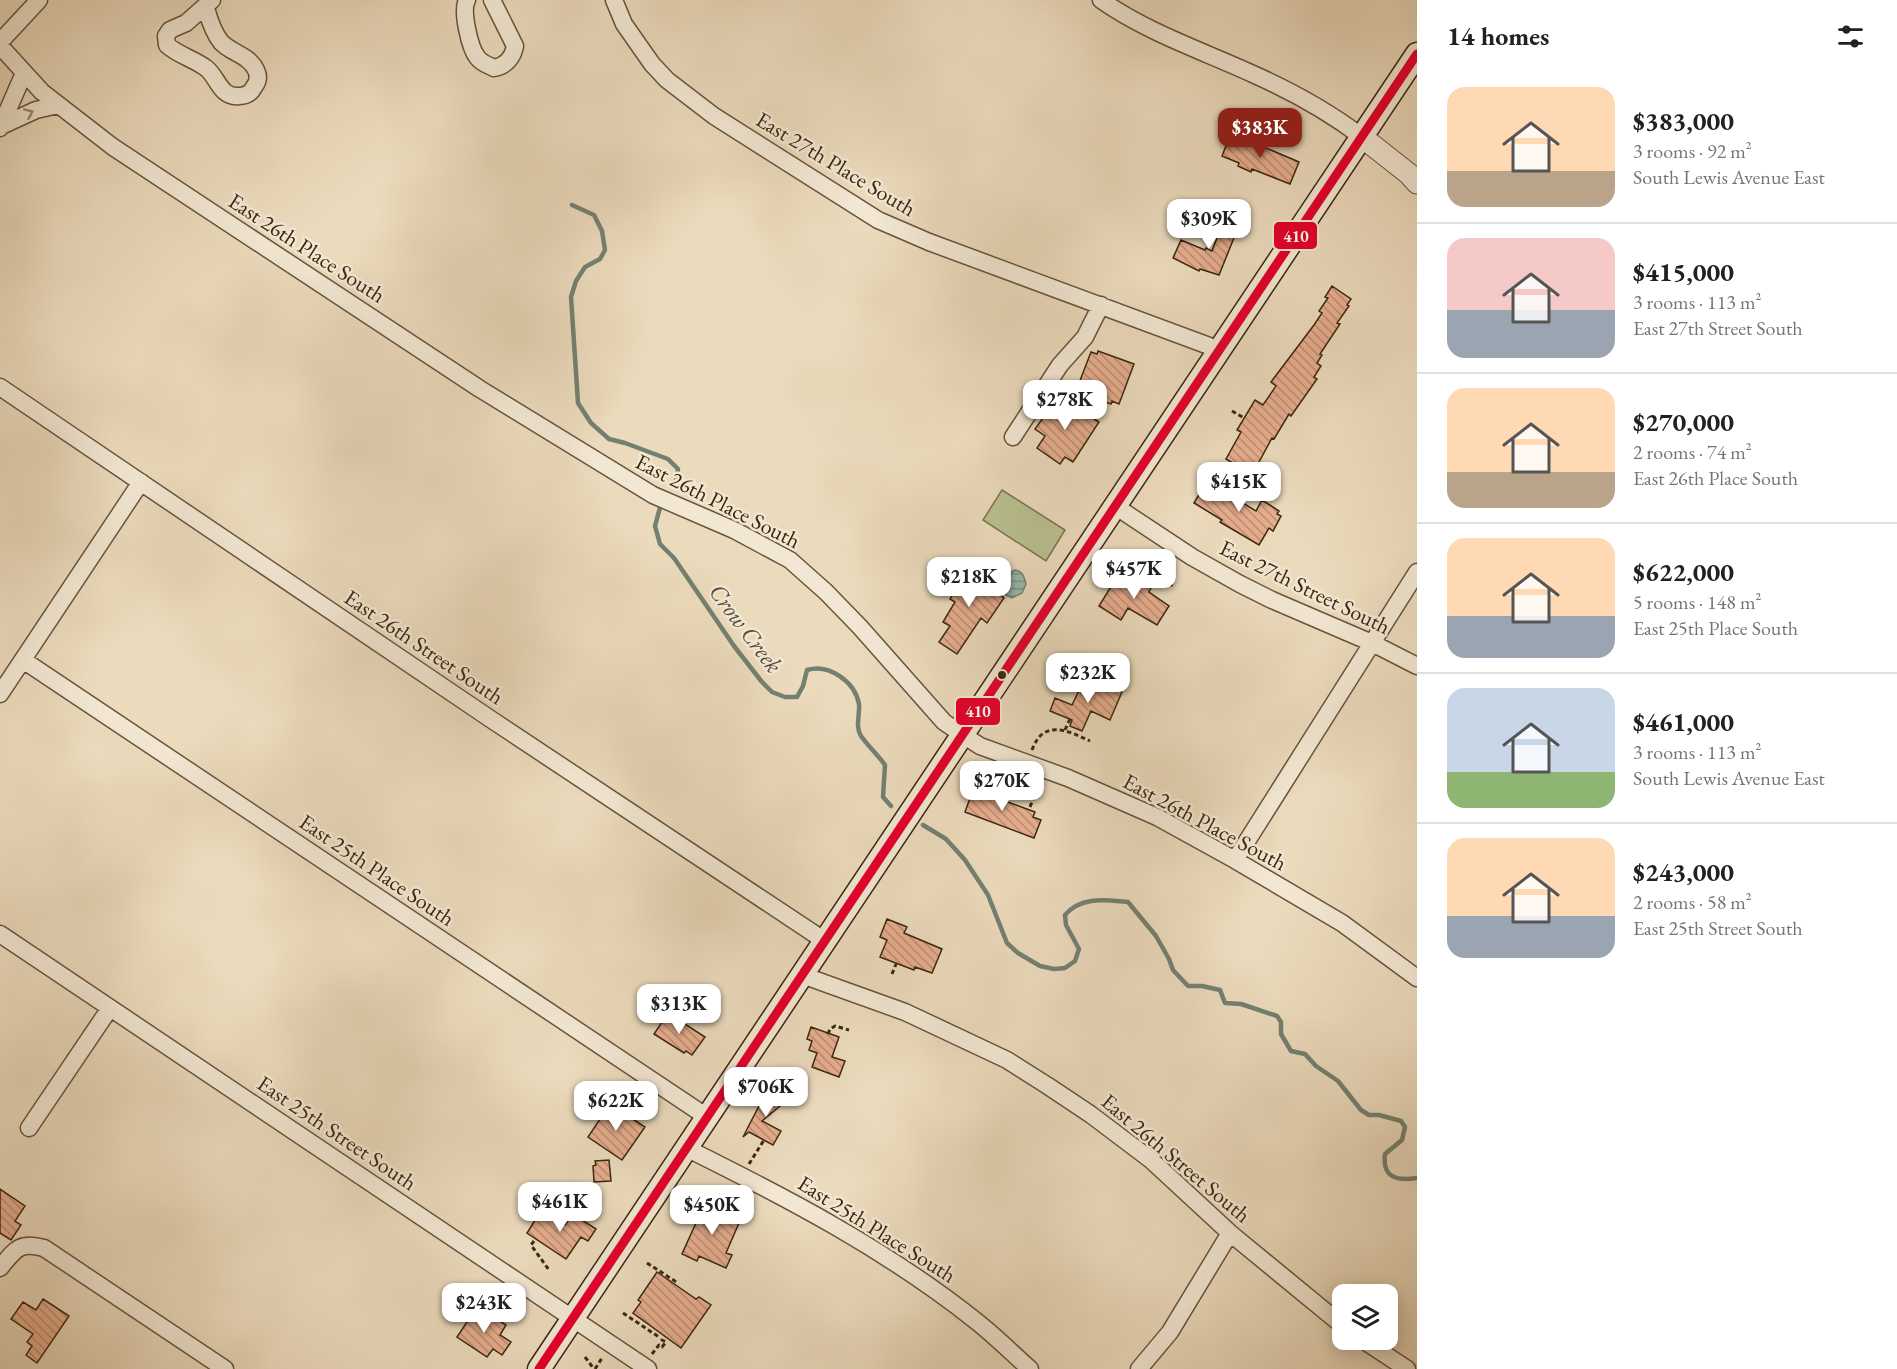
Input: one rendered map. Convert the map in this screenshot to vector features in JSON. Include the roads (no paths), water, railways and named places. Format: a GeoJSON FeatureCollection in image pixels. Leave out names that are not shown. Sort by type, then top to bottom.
{"type":"FeatureCollection","features":[{"type":"Feature","properties":{"kind":"main road"},"geometry":{"type":"LineString","coordinates":[[539,1369],[1417,54]]}},
{"type":"Feature","properties":{"kind":"street"},"geometry":{"type":"LineString","coordinates":[[0,44],[39,0]]}},
{"type":"Feature","properties":{"kind":"street"},"geometry":{"type":"LineString","coordinates":[[467,0],[464,10],[475,55],[494,68],[508,61],[514,53],[515,46],[492,0]]}},
{"type":"Feature","properties":{"kind":"street","name":"East 27th Place South"},"geometry":{"type":"LineString","coordinates":[[614,0],[624,24],[652,64],[667,80],[714,116],[878,220],[929,242],[1220,350]]}},
{"type":"Feature","properties":{"kind":"street"},"geometry":{"type":"LineString","coordinates":[[1101,0],[1144,25],[1315,105],[1362,137],[1417,183]]}},
{"type":"Feature","properties":{"kind":"street"},"geometry":{"type":"LineString","coordinates":[[209,4],[215,33],[221,43],[249,59],[256,68],[257,84],[251,92],[244,96],[233,97],[226,93],[208,70],[167,45],[166,36],[170,30],[186,23],[209,4]]}},
{"type":"Feature","properties":{"kind":"street","name":"East 26th Place South"},"geometry":{"type":"LineString","coordinates":[[0,44],[24,73],[58,105],[113,147],[480,389],[653,495],[734,530],[790,561],[826,592],[860,627],[944,723],[980,746],[1044,769],[1157,817],[1342,923],[1417,978]]}},
{"type":"Feature","properties":{"kind":"street"},"geometry":{"type":"LineString","coordinates":[[1,127],[24,73]]}},
{"type":"Feature","properties":{"kind":"street"},"geometry":{"type":"LineString","coordinates":[[1,127],[36,110],[58,105]]}},
{"type":"Feature","properties":{"kind":"street"},"geometry":{"type":"LineString","coordinates":[[1013,437],[1060,365],[1085,337],[1101,305]]}},
{"type":"Feature","properties":{"kind":"street","name":"East 26th Street South"},"geometry":{"type":"LineString","coordinates":[[0,387],[492,720],[825,941]]}},
{"type":"Feature","properties":{"kind":"street"},"geometry":{"type":"LineString","coordinates":[[0,694],[141,482]]}},
{"type":"Feature","properties":{"kind":"street","name":"East 27th Street South"},"geometry":{"type":"LineString","coordinates":[[1115,506],[1192,557],[1240,584],[1372,643],[1417,666]]}},
{"type":"Feature","properties":{"kind":"street"},"geometry":{"type":"LineString","coordinates":[[1235,860],[1417,572]]}},
{"type":"Feature","properties":{"kind":"street","name":"East 25th Place South"},"geometry":{"type":"LineString","coordinates":[[23,660],[707,1117]]}},
{"type":"Feature","properties":{"kind":"street","name":"East 25th Street South"},"geometry":{"type":"LineString","coordinates":[[0,934],[648,1369]]}},
{"type":"Feature","properties":{"kind":"street","name":"East 26th Street South"},"geometry":{"type":"LineString","coordinates":[[802,975],[886,1004],[1007,1060],[1090,1114],[1151,1160],[1230,1233],[1332,1317]]}},
{"type":"Feature","properties":{"kind":"street"},"geometry":{"type":"LineString","coordinates":[[29,1128],[110,1008]]}},
{"type":"Feature","properties":{"kind":"street","name":"East 25th Place South"},"geometry":{"type":"LineString","coordinates":[[686,1148],[832,1224],[934,1289],[977,1322],[1030,1369]]}},
{"type":"Feature","properties":{"kind":"street"},"geometry":{"type":"LineString","coordinates":[[1139,1369],[1170,1332],[1230,1233]]}},
{"type":"Feature","properties":{"kind":"street"},"geometry":{"type":"LineString","coordinates":[[0,1268],[13,1251],[22,1246],[33,1245],[44,1248],[225,1369]]}},
{"type":"Feature","properties":{"kind":"street"},"geometry":{"type":"LineString","coordinates":[[1378,1350],[1407,1369]]}},
{"type":"Feature","properties":{"kind":"water"},"geometry":{"type":"Polygon","coordinates":[[[1015,570],[1021,573],[1026,584],[1022,593],[1012,598],[1006,595],[1004,587],[1009,581],[1011,572],[1015,570]]]}},
{"type":"Feature","properties":{"kind":"waterway","name":"Crow Creek"},"geometry":{"type":"LineString","coordinates":[[572,205],[594,215],[602,231],[605,250],[600,259],[585,267],[576,281],[571,297],[578,403],[591,423],[609,439],[668,459],[678,469],[675,486]]}},
{"type":"Feature","properties":{"kind":"waterway","name":"Crow Creek"},"geometry":{"type":"LineString","coordinates":[[661,504],[655,526],[660,544],[674,558],[734,646],[772,692],[785,697],[797,697],[803,686],[807,670],[815,669],[824,669],[840,676],[852,688],[859,704],[859,732],[885,765],[883,797],[891,806]]}},
{"type":"Feature","properties":{"kind":"waterway","name":"Crow Creek"},"geometry":{"type":"LineString","coordinates":[[923,825],[946,839],[965,860],[988,895],[1007,943],[1018,953],[1040,966],[1054,969],[1065,968],[1075,961],[1079,949],[1066,925],[1065,915],[1071,909],[1094,901],[1128,902],[1156,936],[1173,970],[1188,986],[1220,990],[1225,1003],[1241,1004],[1277,1016],[1281,1022],[1281,1034],[1291,1051],[1305,1054],[1316,1066],[1338,1081],[1361,1110],[1369,1115],[1379,1115],[1401,1121],[1405,1127],[1402,1140],[1385,1154],[1386,1168],[1392,1176],[1397,1178],[1417,1178]]}}]}
